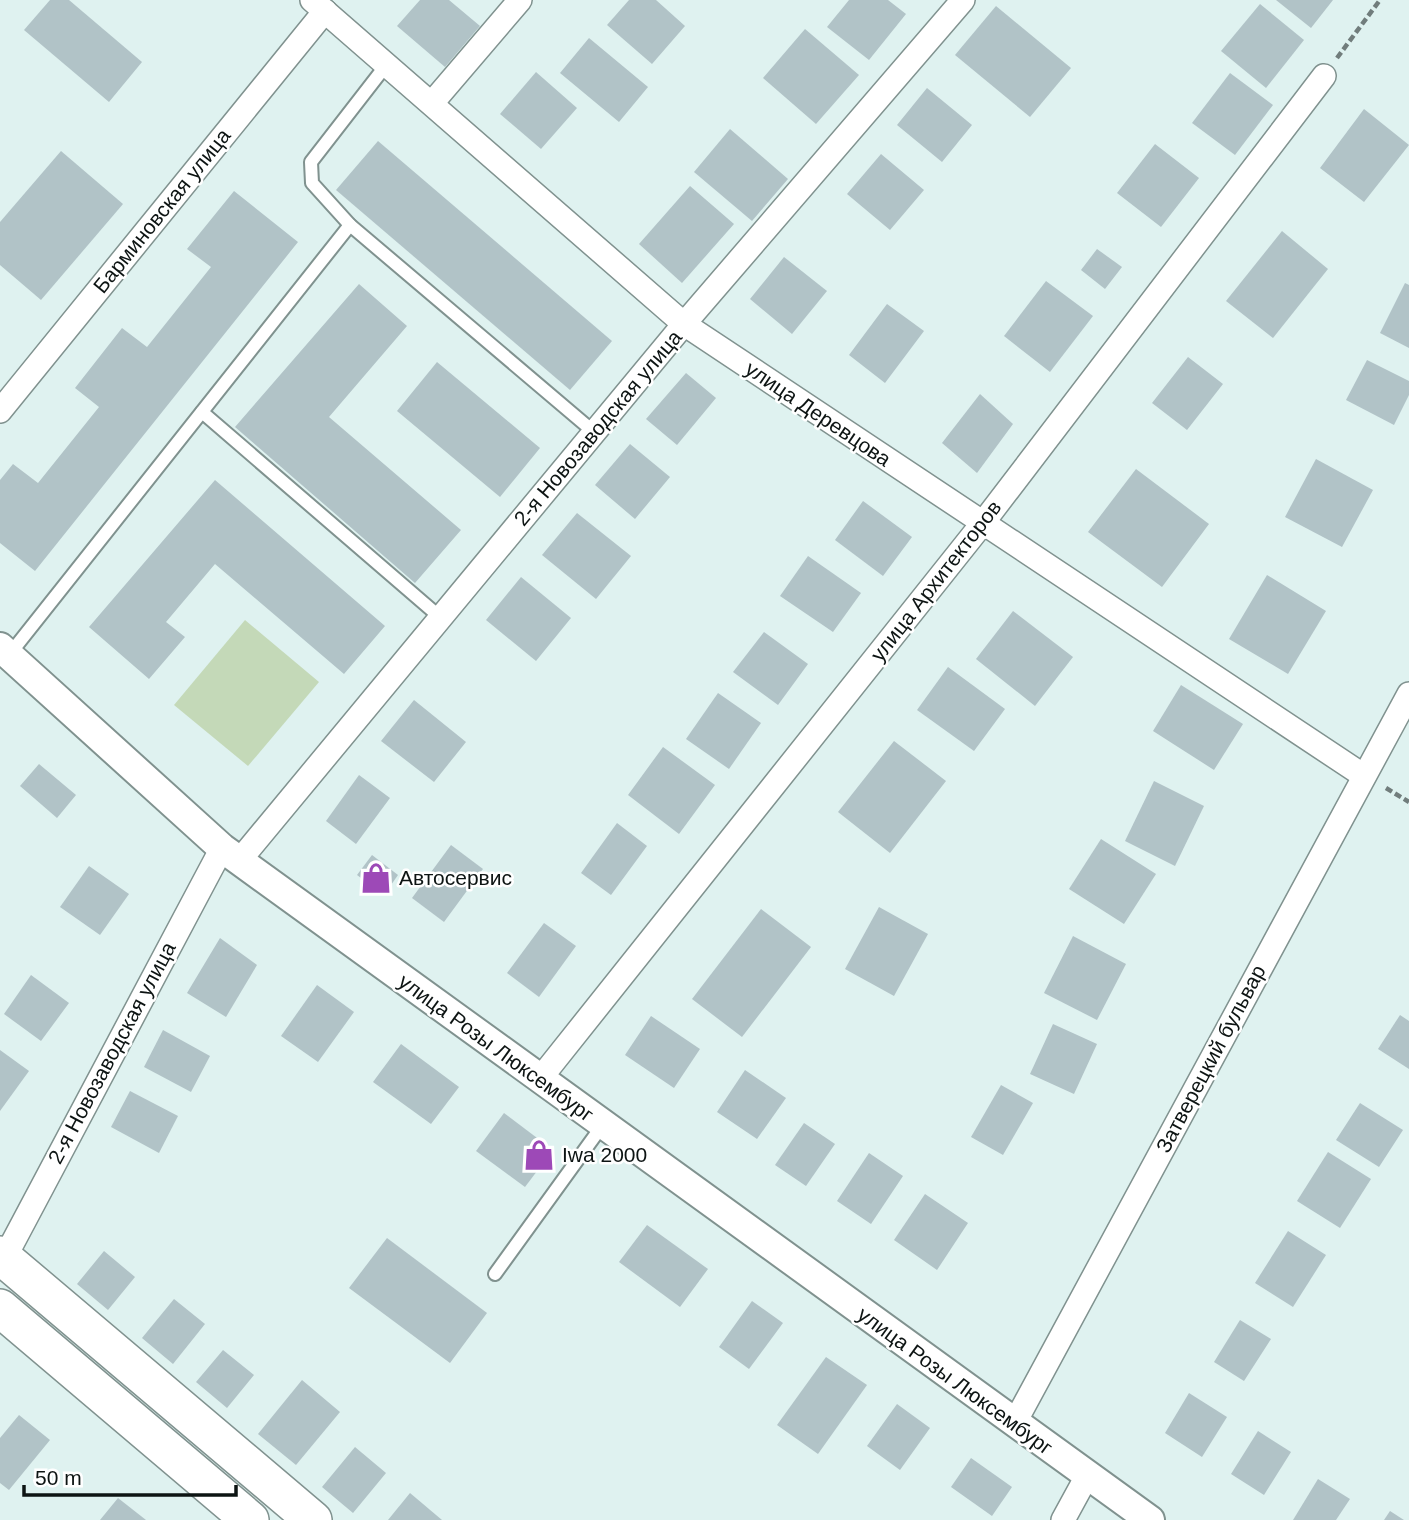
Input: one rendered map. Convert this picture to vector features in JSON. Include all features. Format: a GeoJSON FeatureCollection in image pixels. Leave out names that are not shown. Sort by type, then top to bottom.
{"type":"FeatureCollection","features":[{"type":"Feature","properties":{"kind":"main road"},"geometry":{"type":"LineString","coordinates":[[1,1259],[313,1520]]}},
{"type":"Feature","properties":{"kind":"main road"},"geometry":{"type":"LineString","coordinates":[[0,1302],[6,1298],[37,1297],[57,1304]]}},
{"type":"Feature","properties":{"kind":"main road"},"geometry":{"type":"LineString","coordinates":[[0,1308],[250,1520]]}},
{"type":"Feature","properties":{"kind":"street"},"geometry":{"type":"LineString","coordinates":[[432,103],[520,0]]}},
{"type":"Feature","properties":{"kind":"street","name":"2-я Новозаводская улица"},"geometry":{"type":"LineString","coordinates":[[1,1259],[230,855],[441,618],[684,324],[963,0]]}},
{"type":"Feature","properties":{"kind":"street","name":"улица Деревцова"},"geometry":{"type":"LineString","coordinates":[[318,6],[684,324],[1364,776]]}},
{"type":"Feature","properties":{"kind":"street","name":"Барминовская улица"},"geometry":{"type":"LineString","coordinates":[[0,411],[318,6]]}},
{"type":"Feature","properties":{"kind":"street","name":"улица Архитекторов"},"geometry":{"type":"LineString","coordinates":[[539,1080],[982,524],[1324,76]]}},
{"type":"Feature","properties":{"kind":"street","name":"улица Розы Люксембург"},"geometry":{"type":"LineString","coordinates":[[4,651],[230,855],[1150,1520]]}},
{"type":"Feature","properties":{"kind":"street","name":"Затверецкий бульвар"},"geometry":{"type":"LineString","coordinates":[[1014,1424],[1409,694]]}},
{"type":"Feature","properties":{"kind":"street"},"geometry":{"type":"LineString","coordinates":[[1063,1520],[1087,1476]]}},
{"type":"Feature","properties":{"kind":"lane"},"geometry":{"type":"LineString","coordinates":[[387,64],[311,162],[312,183],[350,225],[594,432]]}},
{"type":"Feature","properties":{"kind":"lane"},"geometry":{"type":"LineString","coordinates":[[4,651],[202,412],[350,225]]}},
{"type":"Feature","properties":{"kind":"lane"},"geometry":{"type":"LineString","coordinates":[[202,412],[441,618]]}},
{"type":"Feature","properties":{"kind":"lane"},"geometry":{"type":"LineString","coordinates":[[495,1274],[602,1126]]}},
{"type":"Feature","properties":{"kind":"path"},"geometry":{"type":"LineString","coordinates":[[1324,76],[1380,0]]}},
{"type":"Feature","properties":{"kind":"green space"},"geometry":{"type":"Polygon","coordinates":[[[245,620],[319,682],[248,766],[174,705],[245,620]]]}},
{"type":"Feature","properties":{"kind":"building"},"geometry":{"type":"Polygon","coordinates":[[[50,0],[69,0],[142,62],[109,102],[24,30],[50,0]]]}},
{"type":"Feature","properties":{"kind":"building"},"geometry":{"type":"Polygon","coordinates":[[[420,0],[449,0],[480,26],[445,67],[397,26],[420,0]]]}},
{"type":"Feature","properties":{"kind":"building"},"geometry":{"type":"Polygon","coordinates":[[[629,0],[656,0],[685,26],[652,64],[607,25],[629,0]]]}},
{"type":"Feature","properties":{"kind":"building"},"geometry":{"type":"Polygon","coordinates":[[[849,0],[888,0],[906,14],[869,60],[827,27],[849,0]]]}},
{"type":"Feature","properties":{"kind":"building"},"geometry":{"type":"Polygon","coordinates":[[[1276,0],[1333,0],[1311,28],[1276,0]]]}},
{"type":"Feature","properties":{"kind":"building"},"geometry":{"type":"Polygon","coordinates":[[[1260,4],[1304,40],[1266,88],[1221,51],[1260,4]]]}},
{"type":"Feature","properties":{"kind":"building"},"geometry":{"type":"Polygon","coordinates":[[[996,6],[1071,68],[1030,117],[955,55],[996,6]]]}},
{"type":"Feature","properties":{"kind":"building"},"geometry":{"type":"Polygon","coordinates":[[[805,29],[859,75],[816,124],[763,78],[805,29]]]}},
{"type":"Feature","properties":{"kind":"building"},"geometry":{"type":"Polygon","coordinates":[[[589,38],[648,87],[619,122],[560,73],[589,38]]]}},
{"type":"Feature","properties":{"kind":"building"},"geometry":{"type":"Polygon","coordinates":[[[536,72],[577,108],[541,149],[500,114],[536,72]]]}},
{"type":"Feature","properties":{"kind":"building"},"geometry":{"type":"Polygon","coordinates":[[[1230,73],[1273,105],[1235,155],[1192,123],[1230,73]]]}},
{"type":"Feature","properties":{"kind":"building"},"geometry":{"type":"Polygon","coordinates":[[[927,88],[972,125],[942,162],[897,125],[927,88]]]}},
{"type":"Feature","properties":{"kind":"building"},"geometry":{"type":"Polygon","coordinates":[[[1364,109],[1409,145],[1364,202],[1320,168],[1364,109]]]}},
{"type":"Feature","properties":{"kind":"building"},"geometry":{"type":"Polygon","coordinates":[[[730,129],[788,179],[752,221],[694,172],[730,129]]]}},
{"type":"Feature","properties":{"kind":"building"},"geometry":{"type":"Polygon","coordinates":[[[378,141],[612,341],[570,390],[336,190],[378,141]]]}},
{"type":"Feature","properties":{"kind":"building"},"geometry":{"type":"Polygon","coordinates":[[[1155,144],[1199,178],[1161,227],[1117,193],[1155,144]]]}},
{"type":"Feature","properties":{"kind":"building"},"geometry":{"type":"Polygon","coordinates":[[[61,151],[123,204],[41,300],[0,265],[0,222],[61,151]]]}},
{"type":"Feature","properties":{"kind":"building"},"geometry":{"type":"Polygon","coordinates":[[[881,154],[924,190],[890,230],[847,194],[881,154]]]}},
{"type":"Feature","properties":{"kind":"building"},"geometry":{"type":"Polygon","coordinates":[[[690,186],[734,224],[682,283],[639,244],[690,186]]]}},
{"type":"Feature","properties":{"kind":"building"},"geometry":{"type":"Polygon","coordinates":[[[234,191],[298,242],[35,571],[0,543],[0,480],[13,464],[38,483],[99,407],[75,388],[122,328],[147,347],[211,267],[187,249],[234,191]]]}},
{"type":"Feature","properties":{"kind":"building"},"geometry":{"type":"Polygon","coordinates":[[[1282,231],[1328,269],[1273,338],[1226,301],[1282,231]]]}},
{"type":"Feature","properties":{"kind":"building"},"geometry":{"type":"Polygon","coordinates":[[[1097,249],[1122,267],[1105,289],[1081,270],[1097,249]]]}},
{"type":"Feature","properties":{"kind":"building"},"geometry":{"type":"Polygon","coordinates":[[[784,257],[827,291],[792,334],[750,299],[784,257]]]}},
{"type":"Feature","properties":{"kind":"building"},"geometry":{"type":"Polygon","coordinates":[[[1046,281],[1093,316],[1050,372],[1004,336],[1046,281]]]}},
{"type":"Feature","properties":{"kind":"building"},"geometry":{"type":"Polygon","coordinates":[[[1405,283],[1409,285],[1409,348],[1380,333],[1405,283]]]}},
{"type":"Feature","properties":{"kind":"building"},"geometry":{"type":"Polygon","coordinates":[[[359,284],[407,326],[329,417],[461,530],[415,583],[235,427],[359,284]]]}},
{"type":"Feature","properties":{"kind":"building"},"geometry":{"type":"Polygon","coordinates":[[[887,304],[924,331],[885,383],[849,355],[887,304]]]}},
{"type":"Feature","properties":{"kind":"building"},"geometry":{"type":"Polygon","coordinates":[[[1188,357],[1223,384],[1187,430],[1152,403],[1188,357]]]}},
{"type":"Feature","properties":{"kind":"building"},"geometry":{"type":"Polygon","coordinates":[[[1367,360],[1409,381],[1409,395],[1394,425],[1346,400],[1367,360]]]}},
{"type":"Feature","properties":{"kind":"building"},"geometry":{"type":"Polygon","coordinates":[[[437,362],[540,448],[500,497],[397,411],[437,362]]]}},
{"type":"Feature","properties":{"kind":"building"},"geometry":{"type":"Polygon","coordinates":[[[686,373],[716,398],[677,445],[646,419],[686,373]]]}},
{"type":"Feature","properties":{"kind":"building"},"geometry":{"type":"Polygon","coordinates":[[[980,394],[1013,424],[977,473],[942,443],[980,394]]]}},
{"type":"Feature","properties":{"kind":"building"},"geometry":{"type":"Polygon","coordinates":[[[630,444],[670,477],[635,519],[595,485],[630,444]]]}},
{"type":"Feature","properties":{"kind":"building"},"geometry":{"type":"Polygon","coordinates":[[[1316,459],[1373,490],[1342,547],[1285,517],[1316,459]]]}},
{"type":"Feature","properties":{"kind":"building"},"geometry":{"type":"Polygon","coordinates":[[[1136,469],[1209,524],[1162,587],[1088,532],[1136,469]]]}},
{"type":"Feature","properties":{"kind":"building"},"geometry":{"type":"Polygon","coordinates":[[[215,480],[385,626],[344,674],[215,564],[166,622],[185,637],[149,679],[89,627],[215,480]]]}},
{"type":"Feature","properties":{"kind":"building"},"geometry":{"type":"Polygon","coordinates":[[[863,501],[912,537],[883,576],[835,540],[863,501]]]}},
{"type":"Feature","properties":{"kind":"building"},"geometry":{"type":"Polygon","coordinates":[[[577,513],[631,556],[596,599],[542,555],[577,513]]]}},
{"type":"Feature","properties":{"kind":"building"},"geometry":{"type":"Polygon","coordinates":[[[808,556],[861,593],[833,632],[780,596],[808,556]]]}},
{"type":"Feature","properties":{"kind":"building"},"geometry":{"type":"Polygon","coordinates":[[[1267,575],[1326,611],[1288,674],[1229,639],[1267,575]]]}},
{"type":"Feature","properties":{"kind":"building"},"geometry":{"type":"Polygon","coordinates":[[[521,577],[571,618],[536,661],[486,620],[521,577]]]}},
{"type":"Feature","properties":{"kind":"building"},"geometry":{"type":"Polygon","coordinates":[[[1013,611],[1073,657],[1035,706],[976,659],[1013,611]]]}},
{"type":"Feature","properties":{"kind":"building"},"geometry":{"type":"Polygon","coordinates":[[[764,632],[808,664],[778,705],[733,672],[764,632]]]}},
{"type":"Feature","properties":{"kind":"building"},"geometry":{"type":"Polygon","coordinates":[[[948,667],[1005,709],[974,751],[917,710],[948,667]]]}},
{"type":"Feature","properties":{"kind":"building"},"geometry":{"type":"Polygon","coordinates":[[[1181,685],[1243,724],[1214,770],[1153,731],[1181,685]]]}},
{"type":"Feature","properties":{"kind":"building"},"geometry":{"type":"Polygon","coordinates":[[[718,693],[761,723],[729,769],[686,739],[718,693]]]}},
{"type":"Feature","properties":{"kind":"building"},"geometry":{"type":"Polygon","coordinates":[[[414,700],[466,742],[434,782],[381,741],[414,700]]]}},
{"type":"Feature","properties":{"kind":"building"},"geometry":{"type":"Polygon","coordinates":[[[894,741],[946,781],[890,853],[838,812],[894,741]]]}},
{"type":"Feature","properties":{"kind":"building"},"geometry":{"type":"Polygon","coordinates":[[[663,747],[715,785],[679,834],[628,795],[663,747]]]}},
{"type":"Feature","properties":{"kind":"building"},"geometry":{"type":"Polygon","coordinates":[[[39,764],[76,795],[57,818],[20,786],[39,764]]]}},
{"type":"Feature","properties":{"kind":"building"},"geometry":{"type":"Polygon","coordinates":[[[359,775],[390,798],[356,844],[326,821],[359,775]]]}},
{"type":"Feature","properties":{"kind":"building"},"geometry":{"type":"Polygon","coordinates":[[[1154,781],[1204,806],[1175,866],[1125,841],[1154,781]]]}},
{"type":"Feature","properties":{"kind":"building"},"geometry":{"type":"Polygon","coordinates":[[[617,823],[647,846],[611,895],[581,873],[617,823]]]}},
{"type":"Feature","properties":{"kind":"building"},"geometry":{"type":"Polygon","coordinates":[[[1101,839],[1156,874],[1124,924],[1069,889],[1101,839]]]}},
{"type":"Feature","properties":{"kind":"building"},"geometry":{"type":"Polygon","coordinates":[[[451,845],[483,869],[444,922],[412,898],[451,845]]]}},
{"type":"Feature","properties":{"kind":"building"},"geometry":{"type":"Polygon","coordinates":[[[372,855],[398,875],[384,895],[357,875],[372,855]]]}},
{"type":"Feature","properties":{"kind":"building"},"geometry":{"type":"Polygon","coordinates":[[[89,866],[129,894],[100,935],[60,907],[89,866]]]}},
{"type":"Feature","properties":{"kind":"building"},"geometry":{"type":"Polygon","coordinates":[[[879,907],[928,934],[894,996],[845,969],[879,907]]]}},
{"type":"Feature","properties":{"kind":"building"},"geometry":{"type":"Polygon","coordinates":[[[761,909],[811,947],[742,1037],[692,999],[761,909]]]}},
{"type":"Feature","properties":{"kind":"building"},"geometry":{"type":"Polygon","coordinates":[[[544,923],[576,946],[539,997],[507,973],[544,923]]]}},
{"type":"Feature","properties":{"kind":"building"},"geometry":{"type":"Polygon","coordinates":[[[1073,936],[1126,964],[1097,1020],[1044,993],[1073,936]]]}},
{"type":"Feature","properties":{"kind":"building"},"geometry":{"type":"Polygon","coordinates":[[[220,938],[257,965],[226,1017],[187,993],[220,938]]]}},
{"type":"Feature","properties":{"kind":"building"},"geometry":{"type":"Polygon","coordinates":[[[31,975],[69,1003],[41,1041],[4,1014],[31,975]]]}},
{"type":"Feature","properties":{"kind":"building"},"geometry":{"type":"Polygon","coordinates":[[[317,985],[354,1012],[318,1062],[281,1036],[317,985]]]}},
{"type":"Feature","properties":{"kind":"building"},"geometry":{"type":"Polygon","coordinates":[[[1400,1015],[1409,1021],[1409,1069],[1378,1049],[1400,1015]]]}},
{"type":"Feature","properties":{"kind":"building"},"geometry":{"type":"Polygon","coordinates":[[[651,1016],[700,1049],[674,1088],[625,1055],[651,1016]]]}},
{"type":"Feature","properties":{"kind":"building"},"geometry":{"type":"Polygon","coordinates":[[[1053,1024],[1097,1044],[1074,1094],[1030,1074],[1053,1024]]]}},
{"type":"Feature","properties":{"kind":"building"},"geometry":{"type":"Polygon","coordinates":[[[163,1030],[210,1056],[191,1092],[144,1067],[163,1030]]]}},
{"type":"Feature","properties":{"kind":"building"},"geometry":{"type":"Polygon","coordinates":[[[401,1044],[459,1087],[431,1124],[373,1082],[401,1044]]]}},
{"type":"Feature","properties":{"kind":"building"},"geometry":{"type":"Polygon","coordinates":[[[0,1050],[29,1071],[0,1111],[0,1050]]]}},
{"type":"Feature","properties":{"kind":"building"},"geometry":{"type":"Polygon","coordinates":[[[745,1070],[786,1098],[757,1139],[717,1112],[745,1070]]]}},
{"type":"Feature","properties":{"kind":"building"},"geometry":{"type":"Polygon","coordinates":[[[1001,1085],[1033,1103],[1003,1155],[971,1137],[1001,1085]]]}},
{"type":"Feature","properties":{"kind":"building"},"geometry":{"type":"Polygon","coordinates":[[[130,1091],[178,1116],[159,1153],[111,1127],[130,1091]]]}},
{"type":"Feature","properties":{"kind":"building"},"geometry":{"type":"Polygon","coordinates":[[[1360,1103],[1403,1130],[1379,1167],[1336,1140],[1360,1103]]]}},
{"type":"Feature","properties":{"kind":"building"},"geometry":{"type":"Polygon","coordinates":[[[504,1113],[553,1150],[525,1187],[476,1151],[504,1113]]]}},
{"type":"Feature","properties":{"kind":"building"},"geometry":{"type":"Polygon","coordinates":[[[804,1123],[835,1144],[806,1186],[775,1165],[804,1123]]]}},
{"type":"Feature","properties":{"kind":"building"},"geometry":{"type":"Polygon","coordinates":[[[1328,1152],[1371,1179],[1340,1228],[1297,1201],[1328,1152]]]}},
{"type":"Feature","properties":{"kind":"building"},"geometry":{"type":"Polygon","coordinates":[[[869,1153],[903,1176],[871,1224],[837,1201],[869,1153]]]}},
{"type":"Feature","properties":{"kind":"building"},"geometry":{"type":"Polygon","coordinates":[[[925,1194],[968,1223],[937,1270],[894,1240],[925,1194]]]}},
{"type":"Feature","properties":{"kind":"building"},"geometry":{"type":"Polygon","coordinates":[[[647,1225],[708,1269],[680,1307],[619,1262],[647,1225]]]}},
{"type":"Feature","properties":{"kind":"building"},"geometry":{"type":"Polygon","coordinates":[[[1288,1231],[1326,1255],[1293,1307],[1255,1283],[1288,1231]]]}},
{"type":"Feature","properties":{"kind":"building"},"geometry":{"type":"Polygon","coordinates":[[[387,1238],[487,1313],[450,1363],[349,1288],[387,1238]]]}},
{"type":"Feature","properties":{"kind":"building"},"geometry":{"type":"Polygon","coordinates":[[[104,1251],[135,1277],[108,1310],[77,1284],[104,1251]]]}},
{"type":"Feature","properties":{"kind":"building"},"geometry":{"type":"Polygon","coordinates":[[[174,1299],[205,1324],[173,1364],[142,1338],[174,1299]]]}},
{"type":"Feature","properties":{"kind":"building"},"geometry":{"type":"Polygon","coordinates":[[[752,1301],[783,1323],[749,1369],[719,1347],[752,1301]]]}},
{"type":"Feature","properties":{"kind":"building"},"geometry":{"type":"Polygon","coordinates":[[[1240,1320],[1271,1339],[1244,1381],[1214,1362],[1240,1320]]]}},
{"type":"Feature","properties":{"kind":"building"},"geometry":{"type":"Polygon","coordinates":[[[223,1350],[254,1375],[227,1408],[196,1382],[223,1350]]]}},
{"type":"Feature","properties":{"kind":"building"},"geometry":{"type":"Polygon","coordinates":[[[826,1357],[867,1385],[818,1454],[777,1425],[826,1357]]]}},
{"type":"Feature","properties":{"kind":"building"},"geometry":{"type":"Polygon","coordinates":[[[302,1380],[340,1412],[296,1465],[258,1434],[302,1380]]]}},
{"type":"Feature","properties":{"kind":"building"},"geometry":{"type":"Polygon","coordinates":[[[1189,1393],[1227,1417],[1202,1457],[1165,1433],[1189,1393]]]}},
{"type":"Feature","properties":{"kind":"building"},"geometry":{"type":"Polygon","coordinates":[[[897,1404],[930,1428],[900,1470],[867,1446],[897,1404]]]}},
{"type":"Feature","properties":{"kind":"building"},"geometry":{"type":"Polygon","coordinates":[[[19,1415],[50,1440],[9,1490],[0,1483],[0,1438],[19,1415]]]}},
{"type":"Feature","properties":{"kind":"building"},"geometry":{"type":"Polygon","coordinates":[[[1258,1431],[1291,1452],[1264,1495],[1231,1474],[1258,1431]]]}},
{"type":"Feature","properties":{"kind":"building"},"geometry":{"type":"Polygon","coordinates":[[[355,1447],[386,1473],[353,1513],[322,1487],[355,1447]]]}},
{"type":"Feature","properties":{"kind":"building"},"geometry":{"type":"Polygon","coordinates":[[[971,1458],[1012,1487],[992,1516],[951,1487],[971,1458]]]}},
{"type":"Feature","properties":{"kind":"building"},"geometry":{"type":"Polygon","coordinates":[[[1318,1479],[1350,1499],[1336,1520],[1293,1520],[1318,1479]]]}},
{"type":"Feature","properties":{"kind":"building"},"geometry":{"type":"Polygon","coordinates":[[[410,1493],[442,1520],[388,1520],[410,1493]]]}},
{"type":"Feature","properties":{"kind":"building"},"geometry":{"type":"Polygon","coordinates":[[[118,1498],[146,1520],[100,1520],[118,1498]]]}},
{"type":"Feature","properties":{"kind":"building"},"geometry":{"type":"Polygon","coordinates":[[[1390,1511],[1404,1520],[1384,1520],[1390,1511]]]}},
{"type":"Feature","properties":{"kind":"place","name":"Автосервис"},"geometry":{"type":"Point","coordinates":[376,878]}},
{"type":"Feature","properties":{"kind":"place","name":"Iwa 2000"},"geometry":{"type":"Point","coordinates":[539,1155]}}]}
